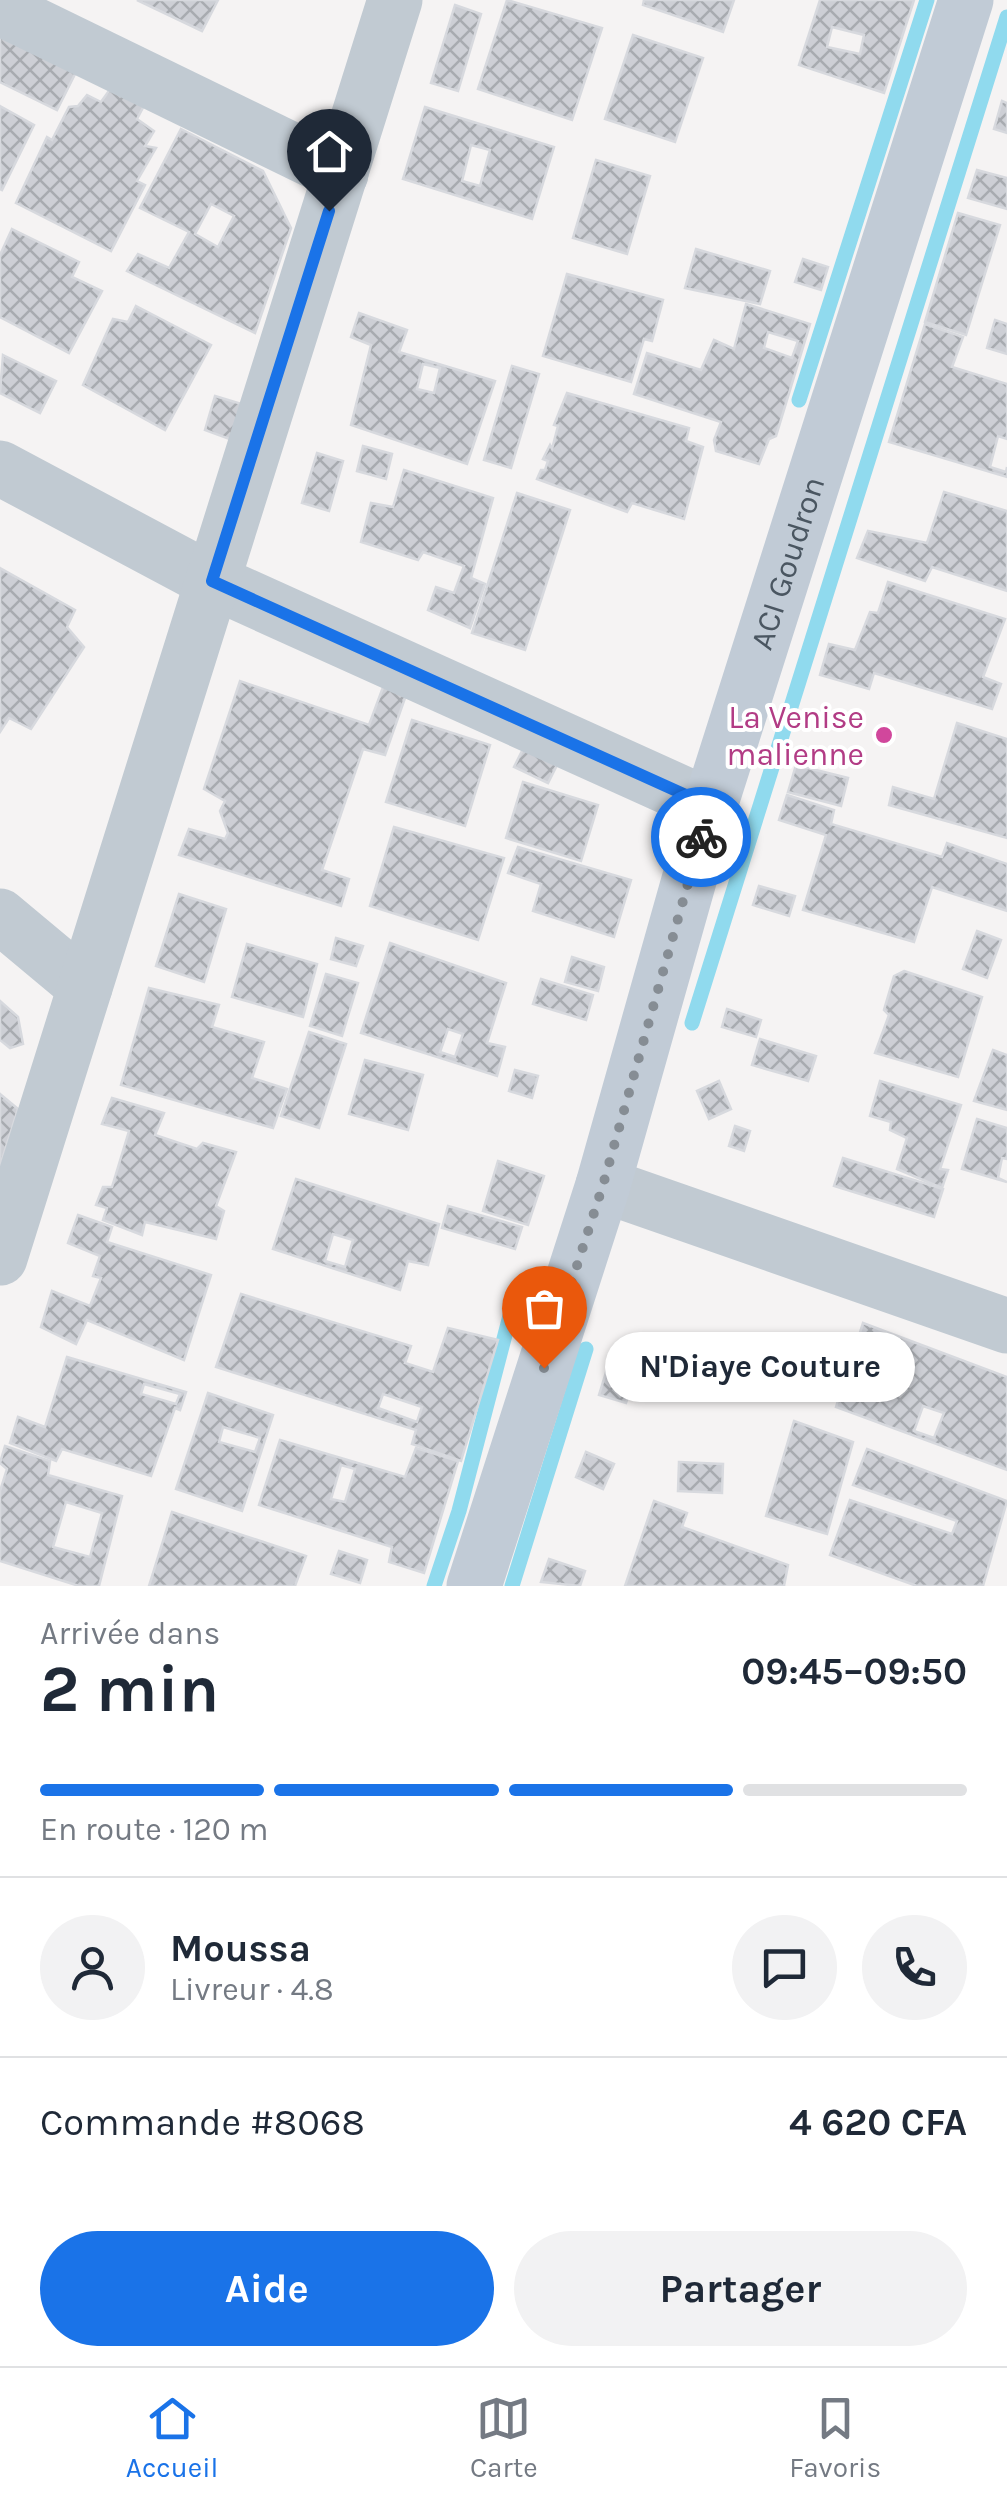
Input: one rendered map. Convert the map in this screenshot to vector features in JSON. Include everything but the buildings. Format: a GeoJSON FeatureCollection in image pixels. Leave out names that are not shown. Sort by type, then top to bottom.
{"type":"FeatureCollection","features":[{"type":"Feature","properties":{"kind":"street"},"geometry":{"type":"LineString","coordinates":[[0,1258],[395,0]]}},
{"type":"Feature","properties":{"kind":"street","name":"ACI Goudron"},"geometry":{"type":"LineString","coordinates":[[474,1586],[603,1185],[710,806],[966,0]]}},
{"type":"Feature","properties":{"kind":"street"},"geometry":{"type":"LineString","coordinates":[[0,8],[341,174]]}},
{"type":"Feature","properties":{"kind":"street"},"geometry":{"type":"LineString","coordinates":[[0,468],[212,581],[710,806]]}},
{"type":"Feature","properties":{"kind":"street"},"geometry":{"type":"LineString","coordinates":[[0,916],[85,987]]}},
{"type":"Feature","properties":{"kind":"street"},"geometry":{"type":"LineString","coordinates":[[603,1185],[1007,1326]]}},
{"type":"Feature","properties":{"kind":"waterway"},"geometry":{"type":"LineString","coordinates":[[799,400],[927,0]]}},
{"type":"Feature","properties":{"kind":"waterway"},"geometry":{"type":"LineString","coordinates":[[692,1023],[1007,17]]}},
{"type":"Feature","properties":{"kind":"waterway"},"geometry":{"type":"LineString","coordinates":[[434,1586],[459,1511],[511,1312]]}},
{"type":"Feature","properties":{"kind":"waterway"},"geometry":{"type":"LineString","coordinates":[[512,1586],[586,1349]]}},
{"type":"Feature","properties":{"kind":"way so far"},"geometry":{"type":"LineString","coordinates":[[544,1368],[603,1185],[701,837]]}},
{"type":"Feature","properties":{"kind":"place","name":"La Venise malienne"},"geometry":{"type":"Point","coordinates":[884,735]}},
{"type":"Feature","properties":{"kind":"place","name":"N'Diaye Couture"},"geometry":{"type":"Point","coordinates":[544,1368]}},
{"type":"Feature","properties":{"kind":"route"},"geometry":{"type":"LineString","coordinates":[[329,211],[212,581],[710,806],[701,837]]}}]}
